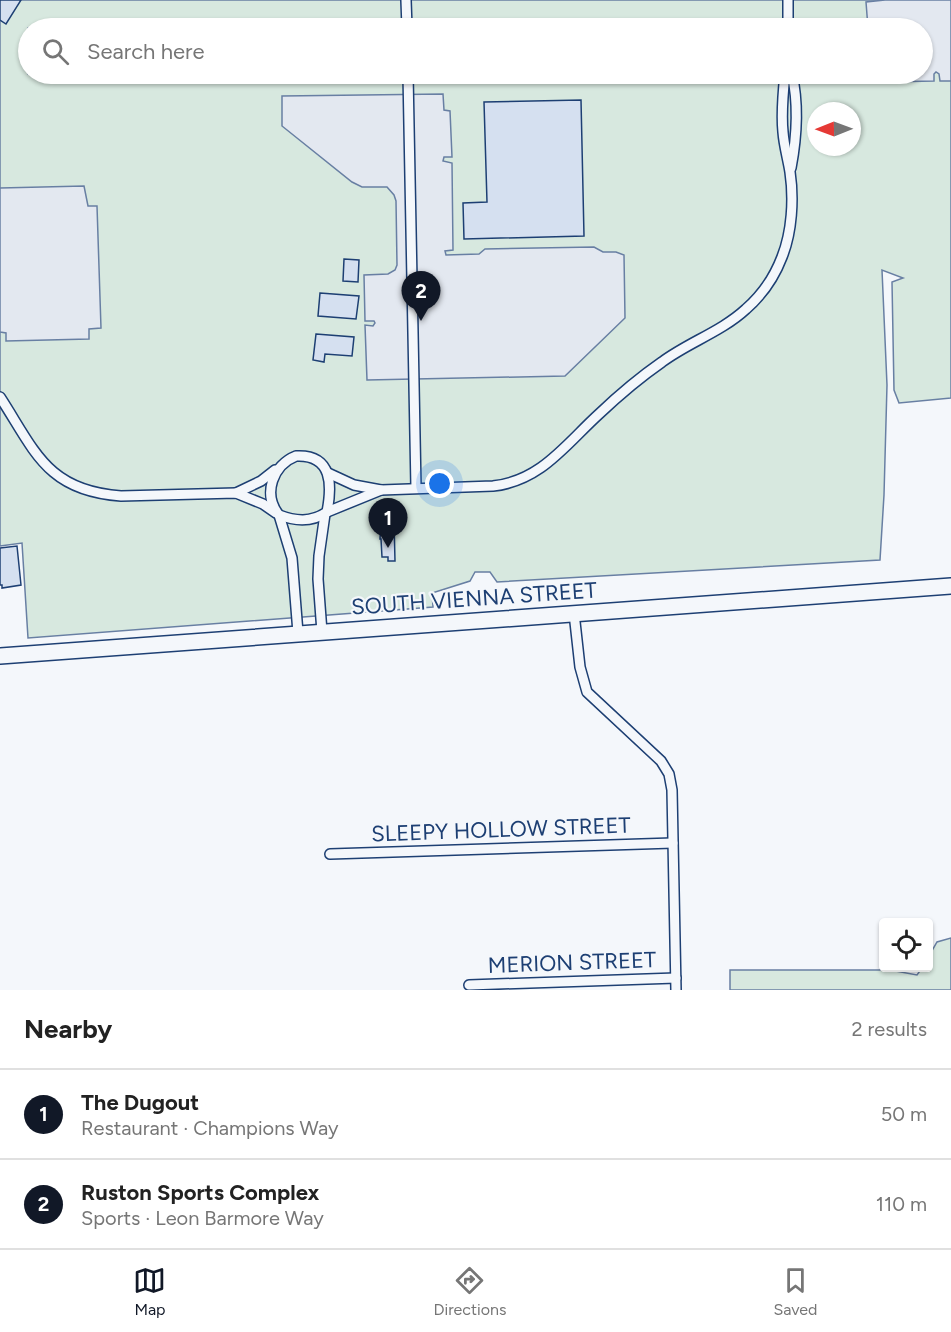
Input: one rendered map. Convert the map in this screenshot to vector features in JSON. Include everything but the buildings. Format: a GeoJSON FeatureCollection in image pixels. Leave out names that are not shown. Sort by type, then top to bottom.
{"type":"FeatureCollection","features":[{"type":"Feature","properties":{"kind":"highway","name":"SOUTH VIENNA STREET"},"geometry":{"type":"LineString","coordinates":[[0,656],[951,586]]}},
{"type":"Feature","properties":{"kind":"street"},"geometry":{"type":"LineString","coordinates":[[406,0],[407,18]]}},
{"type":"Feature","properties":{"kind":"street"},"geometry":{"type":"LineString","coordinates":[[788,0],[788,18]]}},
{"type":"Feature","properties":{"kind":"street"},"geometry":{"type":"LineString","coordinates":[[408,84],[416,488]]}},
{"type":"Feature","properties":{"kind":"street"},"geometry":{"type":"LineString","coordinates":[[236,493],[261,481],[288,459],[303,456],[315,459],[328,473],[354,485],[381,490],[508,484],[528,477],[554,459],[635,382],[664,359],[735,320],[762,293],[782,257],[790,223],[790,173],[783,131],[784,84]]}},
{"type":"Feature","properties":{"kind":"street"},"geometry":{"type":"LineString","coordinates":[[790,173],[797,131],[793,84]]}},
{"type":"Feature","properties":{"kind":"street"},"geometry":{"type":"LineString","coordinates":[[0,397],[30,447],[52,472],[77,487],[105,495],[236,493],[263,504],[277,514],[302,520],[326,513],[381,490]]}},
{"type":"Feature","properties":{"kind":"street"},"geometry":{"type":"LineString","coordinates":[[278,468],[271,488],[292,558],[298,633]]}},
{"type":"Feature","properties":{"kind":"street"},"geometry":{"type":"LineString","coordinates":[[322,632],[318,579],[330,486],[328,473]]}},
{"type":"Feature","properties":{"kind":"street"},"geometry":{"type":"LineString","coordinates":[[574,613],[580,667],[587,692],[661,761],[669,774],[672,790],[676,990]]}},
{"type":"Feature","properties":{"kind":"street","name":"SLEEPY HOLLOW STREET"},"geometry":{"type":"LineString","coordinates":[[330,854],[673,843]]}},
{"type":"Feature","properties":{"kind":"street","name":"MERION STREET"},"geometry":{"type":"LineString","coordinates":[[469,986],[676,978]]}},
{"type":"Feature","properties":{"kind":"shaded area"},"geometry":{"type":"Polygon","coordinates":[[[0,0],[951,0],[951,398],[899,403],[894,390],[892,282],[903,278],[882,270],[887,385],[880,560],[497,582],[490,572],[475,572],[470,581],[432,593],[433,607],[28,638],[22,543],[0,546],[0,0]]]}},
{"type":"Feature","properties":{"kind":"shaded area"},"geometry":{"type":"Polygon","coordinates":[[[951,0],[951,81],[940,81],[939,74],[936,72],[933,81],[933,18],[867,18],[866,2],[951,0]]]}},
{"type":"Feature","properties":{"kind":"shaded area"},"geometry":{"type":"Polygon","coordinates":[[[443,94],[444,110],[450,111],[452,157],[444,157],[443,161],[452,163],[453,250],[445,251],[446,255],[479,254],[485,249],[594,247],[603,252],[616,252],[624,255],[625,318],[565,376],[367,380],[365,325],[373,326],[375,323],[365,321],[364,275],[388,274],[395,270],[397,265],[396,201],[387,187],[362,187],[352,182],[282,126],[282,96],[443,94]]]}},
{"type":"Feature","properties":{"kind":"shaded area"},"geometry":{"type":"Polygon","coordinates":[[[84,186],[88,206],[97,206],[101,328],[89,329],[89,339],[6,341],[6,333],[0,332],[0,188],[84,186]]]}},
{"type":"Feature","properties":{"kind":"shaded area"},"geometry":{"type":"Polygon","coordinates":[[[951,938],[951,990],[730,990],[730,970],[879,970],[879,972],[917,975],[919,972],[933,972],[933,949],[937,942],[951,938]]]}},
{"type":"Feature","properties":{"kind":"place","name":"Ruston Sports Complex"},"geometry":{"type":"Point","coordinates":[421,321]}},
{"type":"Feature","properties":{"kind":"place","name":"The Dugout"},"geometry":{"type":"Point","coordinates":[388,548]}}]}
